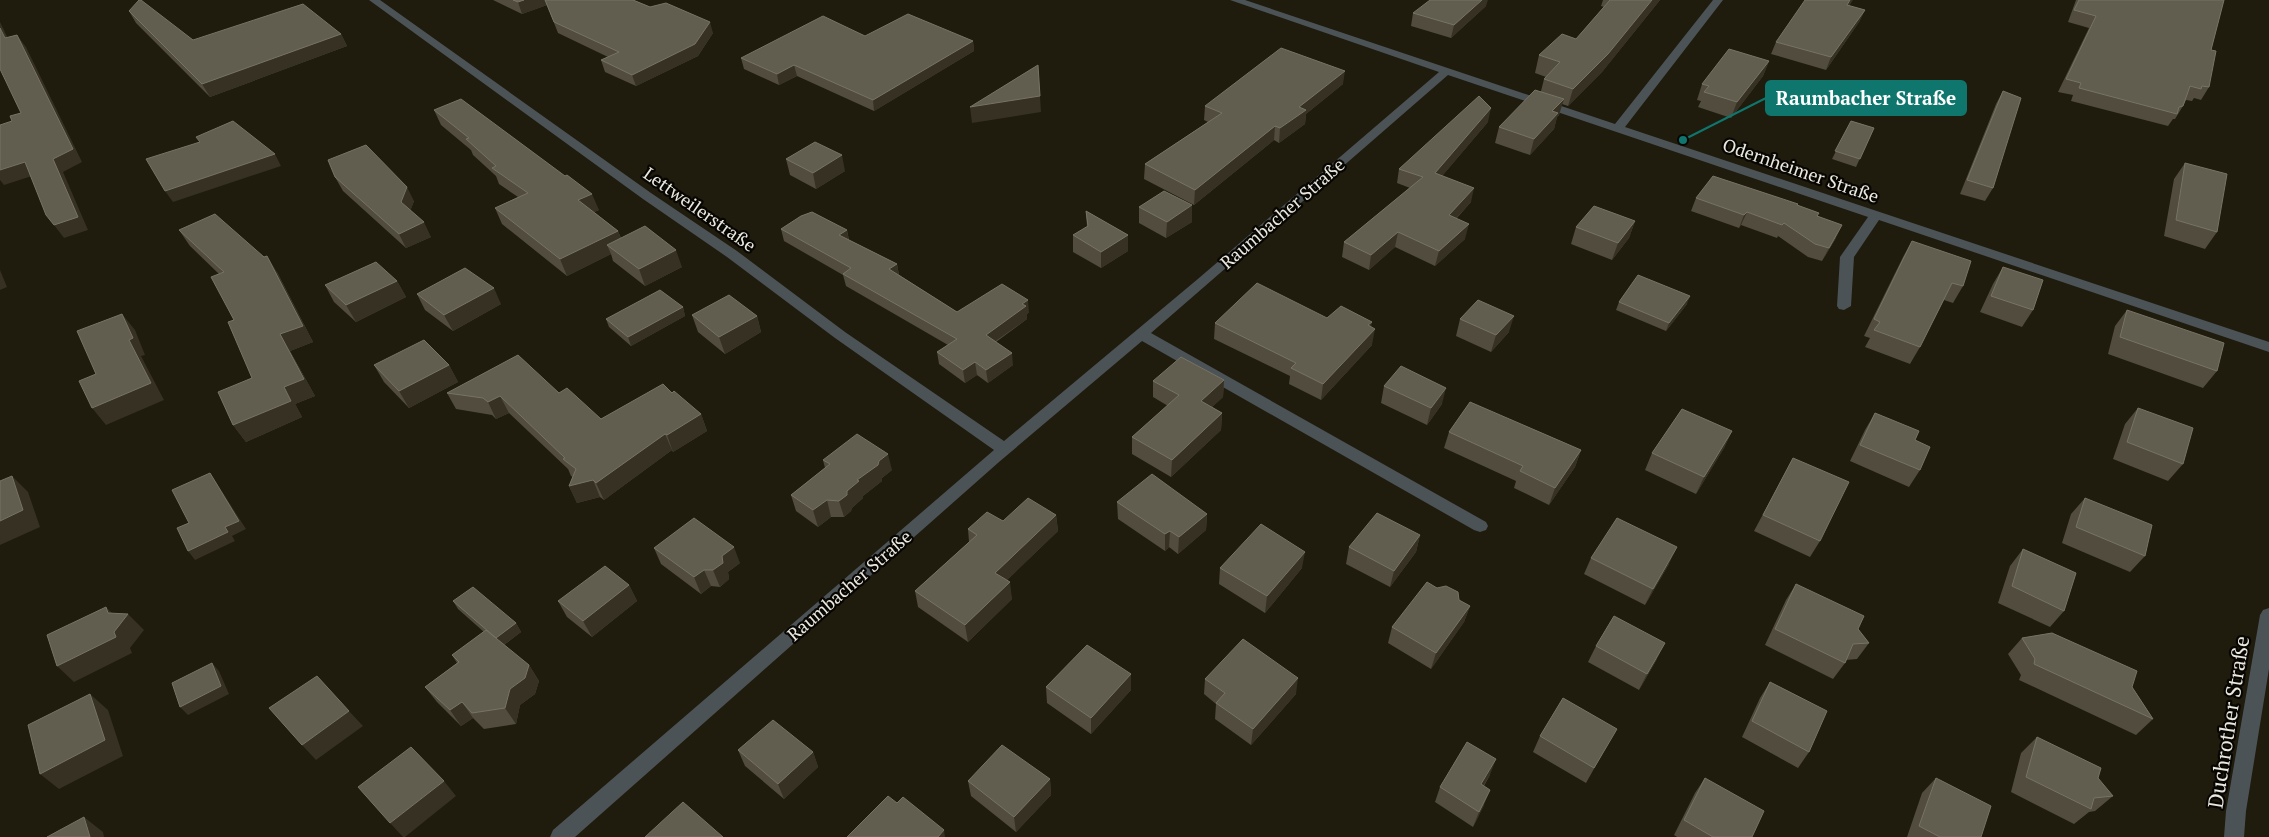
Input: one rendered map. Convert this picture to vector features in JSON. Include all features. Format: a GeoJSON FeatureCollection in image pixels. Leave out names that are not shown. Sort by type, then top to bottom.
{"type":"FeatureCollection","features":[{"type":"Feature","properties":{"kind":"street","name":"Lettweilerstraße"},"geometry":{"type":"LineString","coordinates":[[374,0],[647,196],[732,254],[840,335],[1004,449]]}},
{"type":"Feature","properties":{"kind":"street","name":"Odernheimer Straße"},"geometry":{"type":"LineString","coordinates":[[1235,0],[2269,347]]}},
{"type":"Feature","properties":{"kind":"street"},"geometry":{"type":"LineString","coordinates":[[1617,129],[1718,0]]}},
{"type":"Feature","properties":{"kind":"street","name":"Raumbacher Straße"},"geometry":{"type":"LineString","coordinates":[[560,837],[1004,449],[1141,334],[1445,72]]}},
{"type":"Feature","properties":{"kind":"street"},"geometry":{"type":"LineString","coordinates":[[1844,306],[1846,257],[1876,215]]}},
{"type":"Feature","properties":{"kind":"street"},"geometry":{"type":"LineString","coordinates":[[1141,334],[1480,526]]}},
{"type":"Feature","properties":{"kind":"street","name":"Duchrother Straße"},"geometry":{"type":"LineString","coordinates":[[2234,837],[2236,811],[2269,615]]}},
{"type":"Feature","properties":{"kind":"building"},"geometry":{"type":"Polygon","coordinates":[[[139,0],[193,40],[303,4],[341,34],[202,84],[129,11],[139,0]]]}},
{"type":"Feature","properties":{"kind":"building"},"geometry":{"type":"Polygon","coordinates":[[[545,0],[633,0],[650,7],[666,3],[710,22],[695,44],[632,75],[601,60],[619,52],[554,22],[545,0]]]}},
{"type":"Feature","properties":{"kind":"building"},"geometry":{"type":"Polygon","coordinates":[[[1430,0],[1482,0],[1454,25],[1413,13],[1430,0]]]}},
{"type":"Feature","properties":{"kind":"building"},"geometry":{"type":"Polygon","coordinates":[[[1610,0],[1652,0],[1608,54],[1573,89],[1544,79],[1560,62],[1539,55],[1562,34],[1576,39],[1610,0]]]}},
{"type":"Feature","properties":{"kind":"building"},"geometry":{"type":"Polygon","coordinates":[[[1805,0],[1850,0],[1847,5],[1865,10],[1831,57],[1776,42],[1805,0]]]}},
{"type":"Feature","properties":{"kind":"building"},"geometry":{"type":"Polygon","coordinates":[[[2079,0],[2224,0],[2211,50],[2216,51],[2209,87],[2202,86],[2201,89],[2190,86],[2183,106],[2179,107],[2177,114],[2079,88],[2081,83],[2066,79],[2096,16],[2074,10],[2079,0]]]}},
{"type":"Feature","properties":{"kind":"building"},"geometry":{"type":"Polygon","coordinates":[[[908,14],[973,41],[873,100],[794,65],[777,74],[741,58],[823,16],[865,36],[908,14]]]}},
{"type":"Feature","properties":{"kind":"building"},"geometry":{"type":"Polygon","coordinates":[[[0,28],[5,38],[17,35],[73,149],[53,159],[78,217],[54,225],[46,215],[25,162],[0,170],[0,125],[12,121],[10,116],[21,113],[0,69],[0,28]]]}},
{"type":"Feature","properties":{"kind":"building"},"geometry":{"type":"Polygon","coordinates":[[[1281,48],[1345,71],[1299,107],[1306,110],[1280,128],[1275,126],[1195,190],[1145,164],[1222,113],[1205,106],[1281,48]]]}},
{"type":"Feature","properties":{"kind":"building"},"geometry":{"type":"Polygon","coordinates":[[[1729,49],[1769,61],[1737,102],[1704,92],[1709,86],[1702,84],[1729,49]]]}},
{"type":"Feature","properties":{"kind":"building"},"geometry":{"type":"Polygon","coordinates":[[[1038,65],[1040,96],[970,107],[1038,65]]]}},
{"type":"Feature","properties":{"kind":"building"},"geometry":{"type":"Polygon","coordinates":[[[1535,90],[1564,99],[1552,111],[1558,113],[1534,139],[1499,127],[1535,90]]]}},
{"type":"Feature","properties":{"kind":"building"},"geometry":{"type":"Polygon","coordinates":[[[2003,91],[2021,98],[1993,188],[1967,180],[2003,91]]]}},
{"type":"Feature","properties":{"kind":"building"},"geometry":{"type":"Polygon","coordinates":[[[1479,96],[1491,108],[1435,173],[1474,188],[1449,215],[1469,224],[1439,251],[1398,232],[1371,255],[1344,242],[1423,177],[1399,169],[1479,96]]]}},
{"type":"Feature","properties":{"kind":"building"},"geometry":{"type":"Polygon","coordinates":[[[461,99],[592,194],[578,200],[618,231],[560,259],[495,208],[528,193],[492,168],[496,166],[466,139],[469,138],[434,110],[461,99]]]}},
{"type":"Feature","properties":{"kind":"building"},"geometry":{"type":"Polygon","coordinates":[[[233,121],[275,154],[165,191],[146,159],[200,142],[196,137],[233,121]]]}},
{"type":"Feature","properties":{"kind":"building"},"geometry":{"type":"Polygon","coordinates":[[[1851,121],[1874,128],[1860,159],[1835,151],[1851,121]]]}},
{"type":"Feature","properties":{"kind":"building"},"geometry":{"type":"Polygon","coordinates":[[[815,142],[842,155],[813,173],[786,159],[815,142]]]}},
{"type":"Feature","properties":{"kind":"building"},"geometry":{"type":"Polygon","coordinates":[[[366,145],[407,187],[401,202],[424,222],[399,234],[335,177],[328,160],[366,145]]]}},
{"type":"Feature","properties":{"kind":"building"},"geometry":{"type":"Polygon","coordinates":[[[2185,163],[2227,174],[2217,232],[2176,220],[2185,163]]]}},
{"type":"Feature","properties":{"kind":"building"},"geometry":{"type":"Polygon","coordinates":[[[1713,176],[1798,204],[1819,213],[1817,216],[1842,225],[1829,248],[1815,244],[1784,223],[1782,225],[1747,212],[1744,215],[1696,198],[1713,176]]]}},
{"type":"Feature","properties":{"kind":"building"},"geometry":{"type":"Polygon","coordinates":[[[1164,191],[1192,205],[1167,222],[1139,207],[1164,191]]]}},
{"type":"Feature","properties":{"kind":"building"},"geometry":{"type":"Polygon","coordinates":[[[1594,206],[1635,221],[1618,243],[1576,227],[1594,206]]]}},
{"type":"Feature","properties":{"kind":"building"},"geometry":{"type":"Polygon","coordinates":[[[1086,211],[1128,235],[1101,252],[1073,235],[1088,226],[1086,211]]]}},
{"type":"Feature","properties":{"kind":"building"},"geometry":{"type":"Polygon","coordinates":[[[812,212],[847,230],[839,235],[897,264],[889,269],[957,312],[1002,284],[1028,300],[1022,304],[1026,306],[986,335],[1012,353],[986,370],[975,362],[963,370],[937,352],[957,339],[843,274],[851,268],[781,229],[801,216],[812,212]]]}},
{"type":"Feature","properties":{"kind":"building"},"geometry":{"type":"Polygon","coordinates":[[[215,214],[264,257],[267,256],[303,326],[280,334],[304,379],[284,387],[291,401],[233,425],[218,392],[252,378],[228,322],[234,320],[211,277],[224,272],[179,230],[215,214]]]}},
{"type":"Feature","properties":{"kind":"building"},"geometry":{"type":"Polygon","coordinates":[[[645,226],[676,250],[639,269],[607,245],[645,226]]]}},
{"type":"Feature","properties":{"kind":"building"},"geometry":{"type":"Polygon","coordinates":[[[1912,241],[1971,261],[1963,286],[1952,283],[1920,347],[1874,330],[1880,322],[1874,319],[1912,241]]]}},
{"type":"Feature","properties":{"kind":"building"},"geometry":{"type":"Polygon","coordinates":[[[376,262],[397,281],[346,305],[325,285],[376,262]]]}},
{"type":"Feature","properties":{"kind":"building"},"geometry":{"type":"Polygon","coordinates":[[[2003,267],[2043,280],[2033,310],[1991,296],[2003,267]]]}},
{"type":"Feature","properties":{"kind":"building"},"geometry":{"type":"Polygon","coordinates":[[[465,268],[494,288],[444,315],[417,294],[465,268]]]}},
{"type":"Feature","properties":{"kind":"building"},"geometry":{"type":"Polygon","coordinates":[[[1638,275],[1690,296],[1669,323],[1619,302],[1638,275]]]}},
{"type":"Feature","properties":{"kind":"building"},"geometry":{"type":"Polygon","coordinates":[[[1257,283],[1327,318],[1341,306],[1372,322],[1368,325],[1375,329],[1323,384],[1291,368],[1296,363],[1215,323],[1257,283]]]}},
{"type":"Feature","properties":{"kind":"building"},"geometry":{"type":"Polygon","coordinates":[[[660,290],[683,307],[628,337],[606,319],[660,290]]]}},
{"type":"Feature","properties":{"kind":"building"},"geometry":{"type":"Polygon","coordinates":[[[729,295],[757,316],[719,337],[692,315],[729,295]]]}},
{"type":"Feature","properties":{"kind":"building"},"geometry":{"type":"Polygon","coordinates":[[[1478,300],[1514,316],[1496,335],[1460,319],[1478,300]]]}},
{"type":"Feature","properties":{"kind":"building"},"geometry":{"type":"Polygon","coordinates":[[[2127,310],[2224,343],[2217,371],[2120,337],[2127,310]]]}},
{"type":"Feature","properties":{"kind":"building"},"geometry":{"type":"Polygon","coordinates":[[[122,314],[133,338],[129,340],[151,383],[92,408],[79,381],[96,374],[77,331],[122,314]]]}},
{"type":"Feature","properties":{"kind":"building"},"geometry":{"type":"Polygon","coordinates":[[[424,340],[449,365],[399,391],[374,365],[424,340]]]}},
{"type":"Feature","properties":{"kind":"building"},"geometry":{"type":"Polygon","coordinates":[[[518,355],[559,393],[567,388],[601,419],[663,384],[701,414],[667,435],[665,434],[596,483],[593,480],[569,486],[576,469],[563,459],[565,458],[500,396],[488,402],[483,398],[447,393],[518,355]]]}},
{"type":"Feature","properties":{"kind":"building"},"geometry":{"type":"Polygon","coordinates":[[[1181,357],[1224,380],[1201,401],[1222,413],[1172,460],[1132,437],[1179,395],[1153,381],[1181,357]]]}},
{"type":"Feature","properties":{"kind":"building"},"geometry":{"type":"Polygon","coordinates":[[[1401,366],[1446,388],[1431,408],[1384,386],[1401,366]]]}},
{"type":"Feature","properties":{"kind":"building"},"geometry":{"type":"Polygon","coordinates":[[[1470,402],[1581,450],[1555,488],[1520,471],[1523,466],[1449,432],[1470,402]]]}},
{"type":"Feature","properties":{"kind":"building"},"geometry":{"type":"Polygon","coordinates":[[[2138,408],[2193,428],[2183,464],[2127,442],[2138,408]]]}},
{"type":"Feature","properties":{"kind":"building"},"geometry":{"type":"Polygon","coordinates":[[[1682,409],[1732,431],[1704,477],[1652,453],[1682,409]]]}},
{"type":"Feature","properties":{"kind":"building"},"geometry":{"type":"Polygon","coordinates":[[[1875,413],[1919,431],[1915,440],[1930,447],[1920,470],[1860,445],[1875,413]]]}},
{"type":"Feature","properties":{"kind":"building"},"geometry":{"type":"Polygon","coordinates":[[[857,434],[888,454],[879,461],[878,465],[857,480],[859,481],[847,491],[847,495],[839,501],[827,500],[813,510],[791,495],[830,464],[823,460],[857,434]]]}},
{"type":"Feature","properties":{"kind":"building"},"geometry":{"type":"Polygon","coordinates":[[[1793,458],[1849,482],[1820,541],[1763,515],[1793,458]]]}},
{"type":"Feature","properties":{"kind":"building"},"geometry":{"type":"Polygon","coordinates":[[[210,473],[239,521],[225,527],[228,532],[188,551],[177,528],[189,523],[172,490],[210,473]]]}},
{"type":"Feature","properties":{"kind":"building"},"geometry":{"type":"Polygon","coordinates":[[[1152,474],[1207,514],[1179,537],[1170,531],[1165,534],[1117,502],[1152,474]]]}},
{"type":"Feature","properties":{"kind":"building"},"geometry":{"type":"Polygon","coordinates":[[[12,476],[23,510],[0,521],[0,481],[12,476]]]}},
{"type":"Feature","properties":{"kind":"building"},"geometry":{"type":"Polygon","coordinates":[[[1028,498],[1056,515],[995,573],[1010,582],[965,625],[915,591],[977,535],[968,529],[987,512],[1003,521],[1028,498]]]}},
{"type":"Feature","properties":{"kind":"building"},"geometry":{"type":"Polygon","coordinates":[[[2085,498],[2152,525],[2145,556],[2076,527],[2085,498]]]}},
{"type":"Feature","properties":{"kind":"building"},"geometry":{"type":"Polygon","coordinates":[[[1377,513],[1420,535],[1394,571],[1349,547],[1377,513]]]}},
{"type":"Feature","properties":{"kind":"building"},"geometry":{"type":"Polygon","coordinates":[[[694,518],[734,547],[722,556],[723,563],[713,570],[704,570],[694,577],[654,548],[694,518]]]}},
{"type":"Feature","properties":{"kind":"building"},"geometry":{"type":"Polygon","coordinates":[[[1617,518],[1677,547],[1653,589],[1591,558],[1617,518]]]}},
{"type":"Feature","properties":{"kind":"building"},"geometry":{"type":"Polygon","coordinates":[[[1261,524],[1305,552],[1267,596],[1220,568],[1261,524]]]}},
{"type":"Feature","properties":{"kind":"building"},"geometry":{"type":"Polygon","coordinates":[[[2023,549],[2076,573],[2064,611],[2012,586],[2023,549]]]}},
{"type":"Feature","properties":{"kind":"building"},"geometry":{"type":"Polygon","coordinates":[[[605,566],[629,585],[583,621],[558,601],[605,566]]]}},
{"type":"Feature","properties":{"kind":"building"},"geometry":{"type":"Polygon","coordinates":[[[1427,582],[1437,588],[1446,586],[1458,592],[1459,600],[1470,606],[1436,653],[1392,627],[1427,582]]]}},
{"type":"Feature","properties":{"kind":"building"},"geometry":{"type":"Polygon","coordinates":[[[1796,584],[1864,616],[1858,629],[1869,643],[1853,644],[1845,663],[1775,629],[1796,584]]]}},
{"type":"Feature","properties":{"kind":"building"},"geometry":{"type":"Polygon","coordinates":[[[473,587],[516,623],[496,638],[453,601],[473,587]]]}},
{"type":"Feature","properties":{"kind":"building"},"geometry":{"type":"Polygon","coordinates":[[[106,607],[108,613],[128,614],[114,632],[116,637],[57,666],[47,635],[106,607]]]}},
{"type":"Feature","properties":{"kind":"building"},"geometry":{"type":"Polygon","coordinates":[[[1614,616],[1665,643],[1647,674],[1596,646],[1614,616]]]}},
{"type":"Feature","properties":{"kind":"building"},"geometry":{"type":"Polygon","coordinates":[[[486,630],[529,665],[525,678],[510,689],[505,708],[472,713],[462,702],[450,710],[425,687],[459,662],[452,655],[486,630]]]}},
{"type":"Feature","properties":{"kind":"building"},"geometry":{"type":"Polygon","coordinates":[[[2052,633],[2137,671],[2132,687],[2153,719],[2034,664],[2035,659],[2022,638],[2052,633]]]}},
{"type":"Feature","properties":{"kind":"building"},"geometry":{"type":"Polygon","coordinates":[[[1243,639],[1298,678],[1253,729],[1216,703],[1225,693],[1205,679],[1243,639]]]}},
{"type":"Feature","properties":{"kind":"building"},"geometry":{"type":"Polygon","coordinates":[[[1087,645],[1131,674],[1091,718],[1046,687],[1087,645]]]}},
{"type":"Feature","properties":{"kind":"building"},"geometry":{"type":"Polygon","coordinates":[[[212,663],[221,686],[180,707],[172,683],[212,663]]]}},
{"type":"Feature","properties":{"kind":"building"},"geometry":{"type":"Polygon","coordinates":[[[317,676],[349,711],[302,745],[269,708],[317,676]]]}},
{"type":"Feature","properties":{"kind":"building"},"geometry":{"type":"Polygon","coordinates":[[[1770,682],[1827,711],[1809,752],[1752,721],[1770,682]]]}},
{"type":"Feature","properties":{"kind":"building"},"geometry":{"type":"Polygon","coordinates":[[[90,694],[105,740],[40,774],[28,725],[90,694]]]}},
{"type":"Feature","properties":{"kind":"building"},"geometry":{"type":"Polygon","coordinates":[[[1563,698],[1617,729],[1594,768],[1540,736],[1563,698]]]}},
{"type":"Feature","properties":{"kind":"building"},"geometry":{"type":"Polygon","coordinates":[[[773,720],[813,752],[778,784],[738,750],[773,720]]]}},
{"type":"Feature","properties":{"kind":"building"},"geometry":{"type":"Polygon","coordinates":[[[2037,737],[2101,768],[2098,778],[2113,796],[2094,798],[2091,809],[2026,777],[2037,737]]]}},
{"type":"Feature","properties":{"kind":"building"},"geometry":{"type":"Polygon","coordinates":[[[1467,742],[1496,759],[1481,784],[1490,790],[1479,812],[1440,787],[1467,742]]]}},
{"type":"Feature","properties":{"kind":"building"},"geometry":{"type":"Polygon","coordinates":[[[1002,745],[1050,779],[1014,817],[968,781],[1002,745]]]}},
{"type":"Feature","properties":{"kind":"building"},"geometry":{"type":"Polygon","coordinates":[[[411,747],[444,781],[390,823],[358,787],[411,747]]]}},
{"type":"Feature","properties":{"kind":"building"},"geometry":{"type":"Polygon","coordinates":[[[1705,778],[1764,811],[1752,837],[1713,837],[1684,820],[1705,778]]]}},
{"type":"Feature","properties":{"kind":"building"},"geometry":{"type":"Polygon","coordinates":[[[1936,778],[1991,806],[1981,837],[1940,837],[1919,826],[1936,778]]]}},
{"type":"Feature","properties":{"kind":"building"},"geometry":{"type":"Polygon","coordinates":[[[888,796],[897,803],[903,797],[944,830],[938,837],[847,837],[888,796]]]}},
{"type":"Feature","properties":{"kind":"building"},"geometry":{"type":"Polygon","coordinates":[[[683,802],[723,837],[645,837],[683,802]]]}},
{"type":"Feature","properties":{"kind":"building"},"geometry":{"type":"Polygon","coordinates":[[[84,817],[90,837],[47,837],[84,817]]]}},
{"type":"Feature","properties":{"kind":"place","name":"Raumbacher Straße"},"geometry":{"type":"Point","coordinates":[1683,140]}}]}
